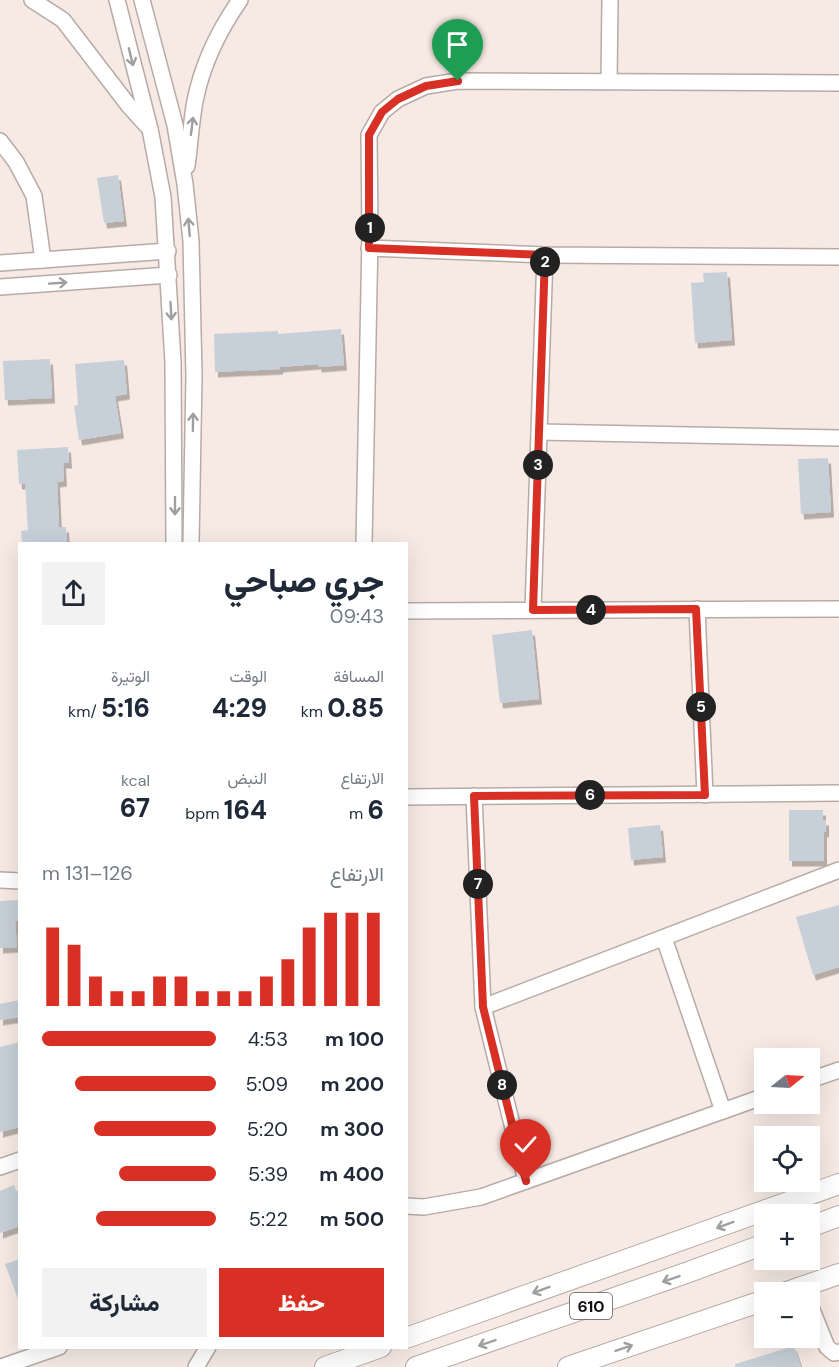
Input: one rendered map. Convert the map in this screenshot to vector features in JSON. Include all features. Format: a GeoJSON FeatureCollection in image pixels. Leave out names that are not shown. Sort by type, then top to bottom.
{"type":"FeatureCollection","features":[{"type":"Feature","properties":{"kind":"main road"},"geometry":{"type":"LineString","coordinates":[[408,1337],[839,1184]]}},
{"type":"Feature","properties":{"kind":"main road"},"geometry":{"type":"LineString","coordinates":[[820,1223],[839,1216]]}},
{"type":"Feature","properties":{"kind":"main road","name":"610"},"geometry":{"type":"LineString","coordinates":[[416,1367],[754,1248]]}},
{"type":"Feature","properties":{"kind":"main road"},"geometry":{"type":"LineString","coordinates":[[820,1284],[839,1274]]}},
{"type":"Feature","properties":{"kind":"main road"},"geometry":{"type":"LineString","coordinates":[[568,1367],[754,1304]]}},
{"type":"Feature","properties":{"kind":"main road"},"geometry":{"type":"LineString","coordinates":[[325,1367],[375,1349]]}},
{"type":"Feature","properties":{"kind":"street"},"geometry":{"type":"LineString","coordinates":[[32,0],[63,20],[129,106],[150,129]]}},
{"type":"Feature","properties":{"kind":"street"},"geometry":{"type":"LineString","coordinates":[[117,0],[150,129],[163,197],[173,362],[174,542]]}},
{"type":"Feature","properties":{"kind":"street"},"geometry":{"type":"LineString","coordinates":[[142,0],[175,125],[185,184],[193,281],[191,542]]}},
{"type":"Feature","properties":{"kind":"street"},"geometry":{"type":"LineString","coordinates":[[185,184],[195,100],[209,55],[230,14],[240,0]]}},
{"type":"Feature","properties":{"kind":"street"},"geometry":{"type":"LineString","coordinates":[[609,81],[610,0]]}},
{"type":"Feature","properties":{"kind":"street"},"geometry":{"type":"LineString","coordinates":[[364,542],[369,135],[382,112],[398,99],[426,86],[458,81],[839,83]]}},
{"type":"Feature","properties":{"kind":"street"},"geometry":{"type":"LineString","coordinates":[[0,141],[16,162],[34,196],[43,260]]}},
{"type":"Feature","properties":{"kind":"street"},"geometry":{"type":"LineString","coordinates":[[369,248],[545,255],[839,257]]}},
{"type":"Feature","properties":{"kind":"street"},"geometry":{"type":"LineString","coordinates":[[0,263],[168,251]]}},
{"type":"Feature","properties":{"kind":"street"},"geometry":{"type":"LineString","coordinates":[[533,610],[545,255]]}},
{"type":"Feature","properties":{"kind":"street"},"geometry":{"type":"LineString","coordinates":[[0,287],[169,274]]}},
{"type":"Feature","properties":{"kind":"street"},"geometry":{"type":"LineString","coordinates":[[539,432],[839,438]]}},
{"type":"Feature","properties":{"kind":"street"},"geometry":{"type":"LineString","coordinates":[[696,609],[705,795]]}},
{"type":"Feature","properties":{"kind":"street"},"geometry":{"type":"LineString","coordinates":[[408,611],[839,609]]}},
{"type":"Feature","properties":{"kind":"street"},"geometry":{"type":"LineString","coordinates":[[408,797],[839,793]]}},
{"type":"Feature","properties":{"kind":"street"},"geometry":{"type":"LineString","coordinates":[[474,796],[483,1007],[526,1181]]}},
{"type":"Feature","properties":{"kind":"street"},"geometry":{"type":"LineString","coordinates":[[483,1007],[839,870]]}},
{"type":"Feature","properties":{"kind":"street"},"geometry":{"type":"LineString","coordinates":[[0,880],[18,880]]}},
{"type":"Feature","properties":{"kind":"street"},"geometry":{"type":"LineString","coordinates":[[664,938],[723,1111]]}},
{"type":"Feature","properties":{"kind":"street"},"geometry":{"type":"LineString","coordinates":[[820,1077],[839,1070]]}},
{"type":"Feature","properties":{"kind":"street"},"geometry":{"type":"LineString","coordinates":[[408,1206],[424,1207],[482,1197],[754,1100]]}},
{"type":"Feature","properties":{"kind":"street"},"geometry":{"type":"LineString","coordinates":[[0,1167],[18,1161]]}},
{"type":"Feature","properties":{"kind":"street"},"geometry":{"type":"LineString","coordinates":[[820,1333],[827,1347],[834,1353],[839,1352]]}},
{"type":"Feature","properties":{"kind":"street"},"geometry":{"type":"LineString","coordinates":[[1,1367],[53,1349]]}},
{"type":"Feature","properties":{"kind":"street"},"geometry":{"type":"LineString","coordinates":[[196,1367],[207,1349]]}},
{"type":"Feature","properties":{"kind":"building"},"geometry":{"type":"Polygon","coordinates":[[[118,175],[124,221],[104,223],[97,178],[118,175]]]}},
{"type":"Feature","properties":{"kind":"building"},"geometry":{"type":"Polygon","coordinates":[[[727,272],[732,340],[695,343],[691,283],[704,282],[703,273],[727,272]]]}},
{"type":"Feature","properties":{"kind":"building"},"geometry":{"type":"Polygon","coordinates":[[[341,329],[344,365],[319,367],[318,364],[280,367],[280,369],[215,372],[214,334],[278,331],[278,334],[341,329]]]}},
{"type":"Feature","properties":{"kind":"building"},"geometry":{"type":"Polygon","coordinates":[[[50,359],[52,398],[5,400],[3,361],[50,359]]]}},
{"type":"Feature","properties":{"kind":"building"},"geometry":{"type":"Polygon","coordinates":[[[124,360],[127,394],[115,396],[121,433],[79,440],[74,406],[78,405],[75,364],[124,360]]]}},
{"type":"Feature","properties":{"kind":"building"},"geometry":{"type":"Polygon","coordinates":[[[68,447],[69,463],[63,463],[64,481],[57,482],[59,527],[66,527],[67,542],[22,542],[21,531],[28,530],[25,484],[19,484],[17,450],[68,447]]]}},
{"type":"Feature","properties":{"kind":"building"},"geometry":{"type":"Polygon","coordinates":[[[828,458],[831,512],[801,514],[798,459],[828,458]]]}},
{"type":"Feature","properties":{"kind":"building"},"geometry":{"type":"Polygon","coordinates":[[[532,630],[539,699],[500,703],[492,635],[532,630]]]}},
{"type":"Feature","properties":{"kind":"building"},"geometry":{"type":"Polygon","coordinates":[[[789,810],[823,810],[823,820],[826,820],[824,861],[789,861],[789,810]]]}},
{"type":"Feature","properties":{"kind":"building"},"geometry":{"type":"Polygon","coordinates":[[[660,825],[663,857],[631,860],[628,828],[660,825]]]}},
{"type":"Feature","properties":{"kind":"building"},"geometry":{"type":"Polygon","coordinates":[[[18,900],[18,920],[15,921],[17,947],[0,948],[0,901],[18,900]]]}},
{"type":"Feature","properties":{"kind":"building"},"geometry":{"type":"Polygon","coordinates":[[[839,905],[839,967],[813,975],[796,917],[839,905]]]}},
{"type":"Feature","properties":{"kind":"building"},"geometry":{"type":"Polygon","coordinates":[[[18,1000],[18,1017],[0,1020],[0,1004],[18,1000]]]}},
{"type":"Feature","properties":{"kind":"building"},"geometry":{"type":"Polygon","coordinates":[[[18,1042],[18,1128],[0,1132],[0,1047],[18,1042]]]}},
{"type":"Feature","properties":{"kind":"building"},"geometry":{"type":"Polygon","coordinates":[[[14,1185],[18,1196],[18,1227],[0,1233],[0,1191],[14,1185]]]}},
{"type":"Feature","properties":{"kind":"building"},"geometry":{"type":"Polygon","coordinates":[[[18,1260],[18,1299],[5,1264],[18,1260]]]}},
{"type":"Feature","properties":{"kind":"building"},"geometry":{"type":"Polygon","coordinates":[[[787,1348],[795,1348],[801,1367],[735,1367],[735,1364],[787,1348]]]}},
{"type":"Feature","properties":{"kind":"route"},"geometry":{"type":"LineString","coordinates":[[458,81],[426,86],[398,99],[382,112],[369,135],[369,248],[545,255],[533,610],[696,609],[705,795],[474,796],[483,1007],[526,1181]]}}]}
